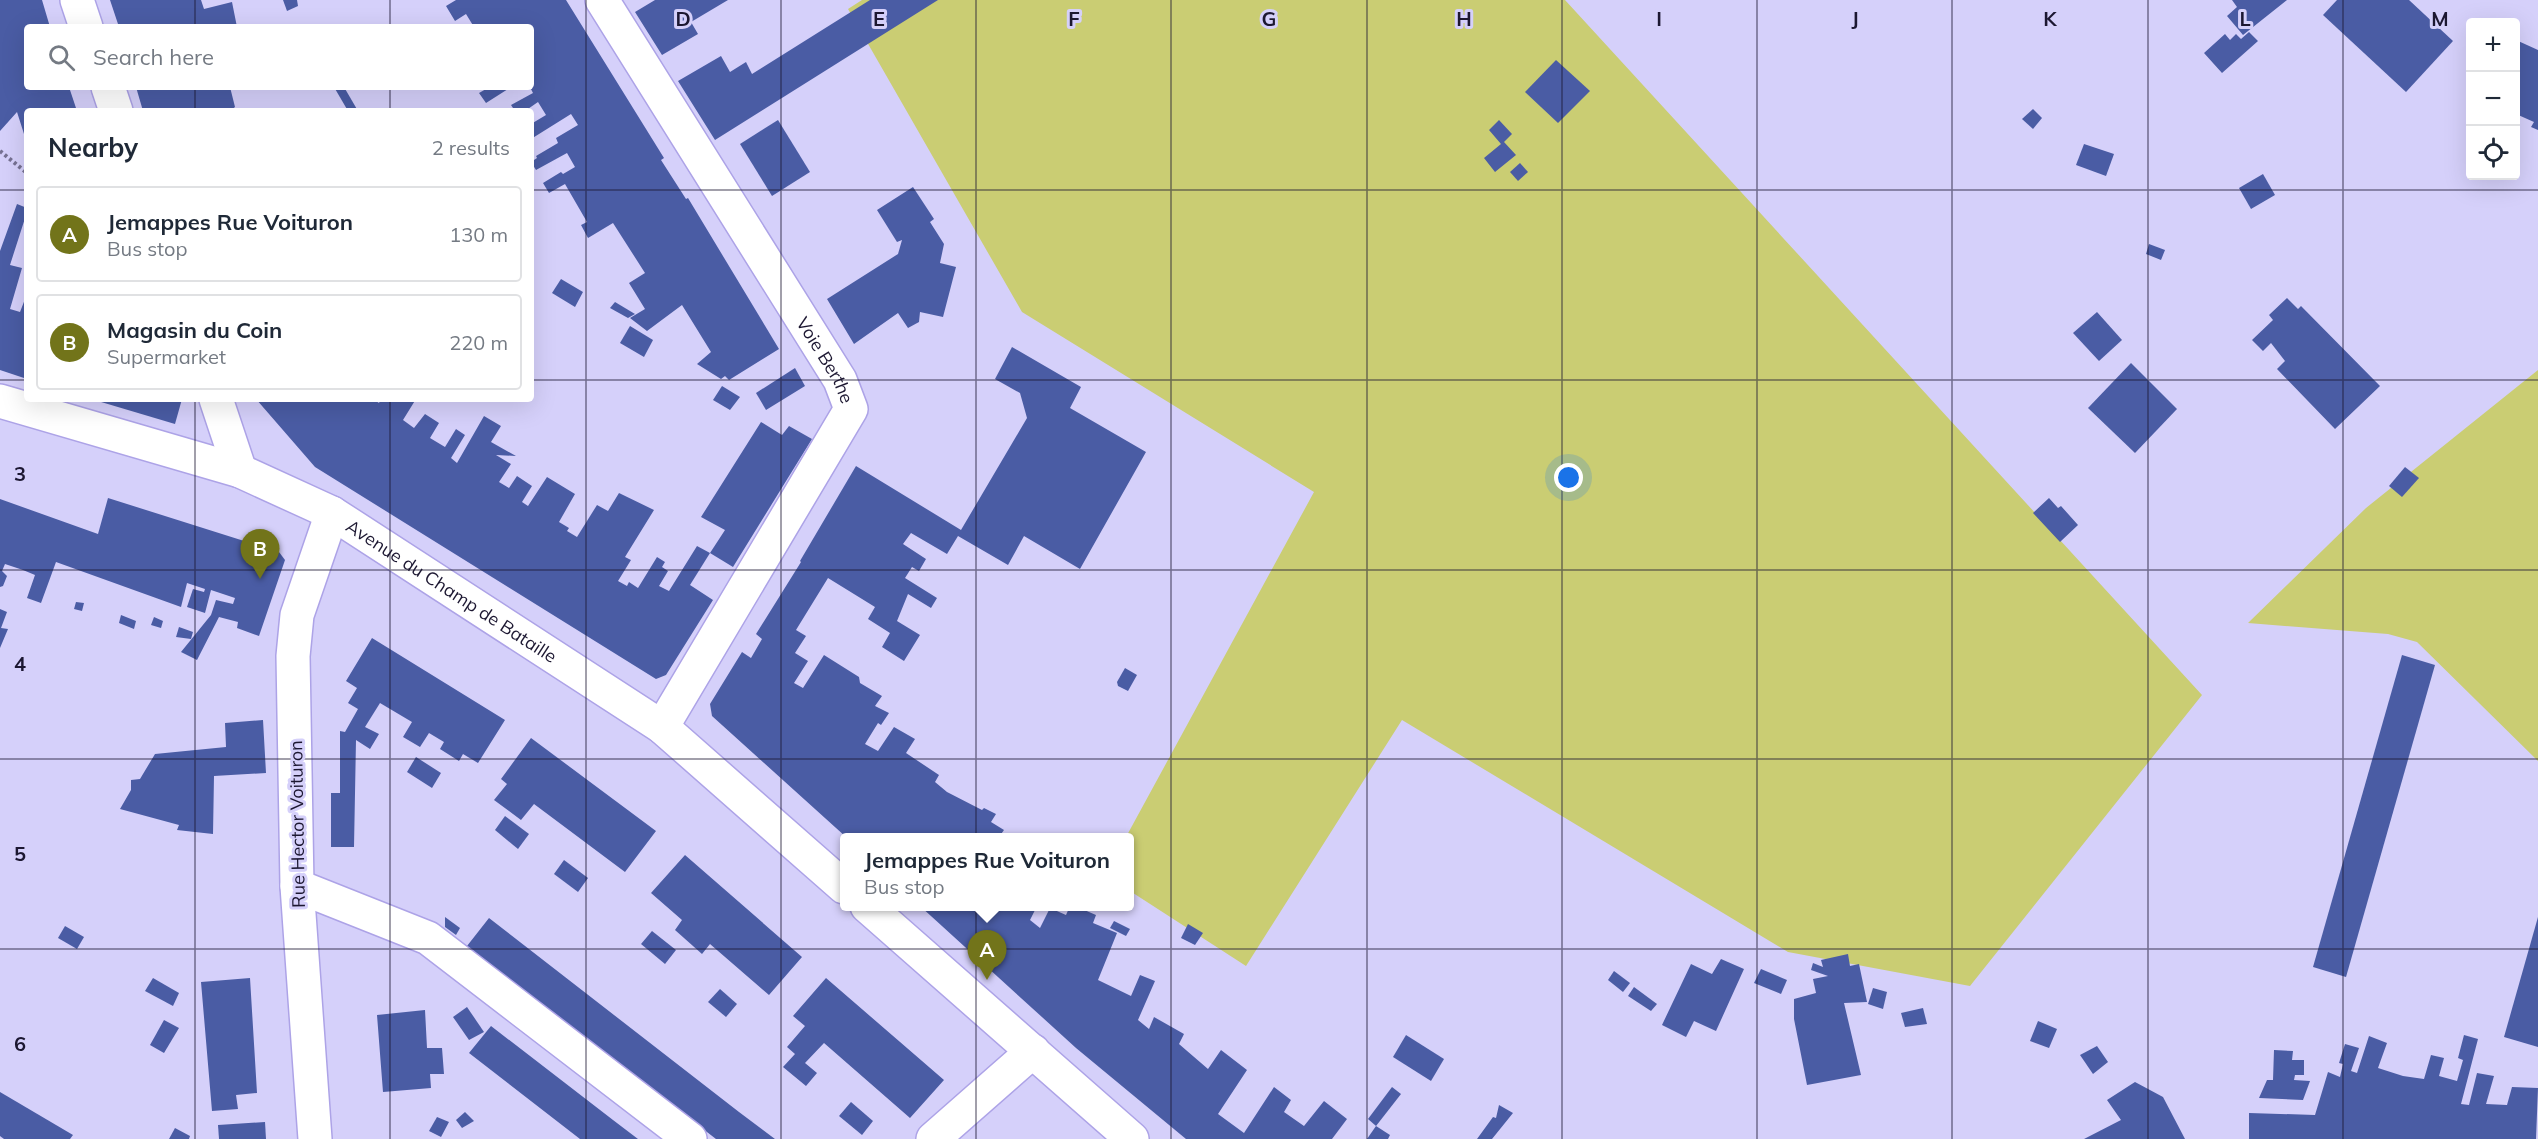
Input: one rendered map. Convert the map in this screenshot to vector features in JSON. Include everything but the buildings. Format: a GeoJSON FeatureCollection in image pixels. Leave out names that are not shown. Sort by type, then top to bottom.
{"type":"FeatureCollection","features":[{"type":"Feature","properties":{"kind":"street"},"geometry":{"type":"LineString","coordinates":[[77,0],[85,24]]}},
{"type":"Feature","properties":{"kind":"street","name":"Voie Berthe"},"geometry":{"type":"LineString","coordinates":[[602,0],[840,380],[851,409],[662,727]]}},
{"type":"Feature","properties":{"kind":"street"},"geometry":{"type":"LineString","coordinates":[[109,90],[115,108]]}},
{"type":"Feature","properties":{"kind":"street","name":"Avenue du Champ de Bataille"},"geometry":{"type":"LineString","coordinates":[[0,401],[240,471],[332,513],[662,727],[840,883]]}},
{"type":"Feature","properties":{"kind":"street"},"geometry":{"type":"LineString","coordinates":[[217,402],[240,471]]}},
{"type":"Feature","properties":{"kind":"street","name":"Rue Hector Voituron"},"geometry":{"type":"LineString","coordinates":[[315,1139],[297,886],[293,656],[297,615],[332,513]]}},
{"type":"Feature","properties":{"kind":"street"},"geometry":{"type":"LineString","coordinates":[[297,886],[428,938],[690,1139]]}},
{"type":"Feature","properties":{"kind":"street"},"geometry":{"type":"LineString","coordinates":[[873,911],[1132,1139]]}},
{"type":"Feature","properties":{"kind":"street"},"geometry":{"type":"LineString","coordinates":[[933,1139],[1033,1051]]}},
{"type":"Feature","properties":{"kind":"path"},"geometry":{"type":"LineString","coordinates":[[0,151],[24,171]]}},
{"type":"Feature","properties":{"kind":"green space"},"geometry":{"type":"Polygon","coordinates":[[[862,0],[1565,0],[2202,695],[1970,986],[1788,952],[1402,720],[1246,966],[1134,894],[1134,833],[1128,833],[1314,492],[1022,312],[848,9],[862,0]]]}},
{"type":"Feature","properties":{"kind":"green space"},"geometry":{"type":"Polygon","coordinates":[[[2538,370],[2538,761],[2417,642],[2388,634],[2248,623],[2366,508],[2538,370]]]}},
{"type":"Feature","properties":{"kind":"place","name":"Magasin du Coin"},"geometry":{"type":"Point","coordinates":[260,579]}},
{"type":"Feature","properties":{"kind":"place","name":"Jemappes Rue Voituron"},"geometry":{"type":"Point","coordinates":[987,980]}}]}
